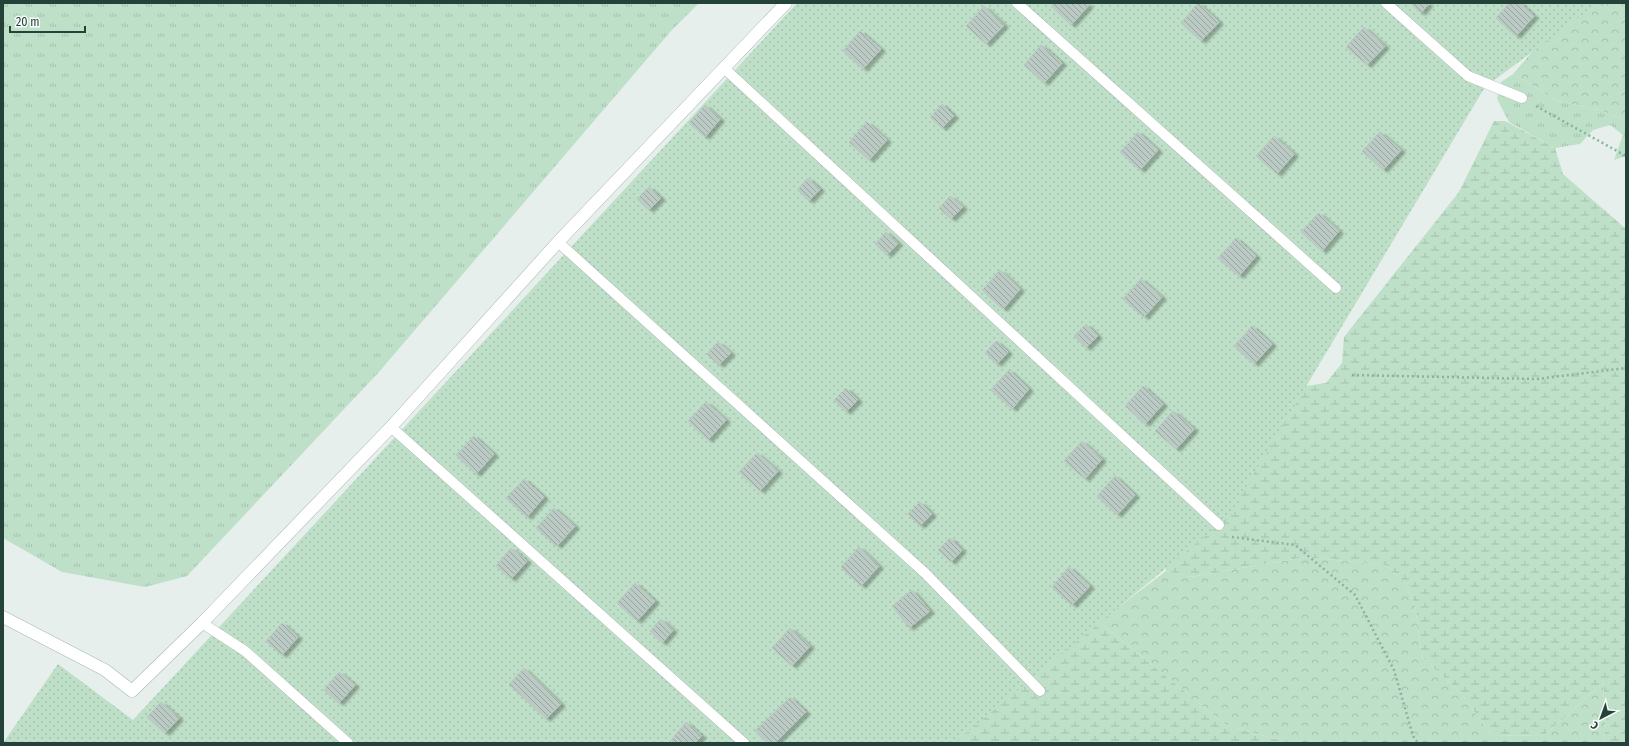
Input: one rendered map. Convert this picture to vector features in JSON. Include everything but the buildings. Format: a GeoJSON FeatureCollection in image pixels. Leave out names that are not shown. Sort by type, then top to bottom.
{"type":"FeatureCollection","features":[{"type":"Feature","properties":{"kind":"street"},"geometry":{"type":"LineString","coordinates":[[3,617],[105,670],[132,691],[202,623],[391,427],[558,242],[725,69],[786,3]]}},
{"type":"Feature","properties":{"kind":"lane"},"geometry":{"type":"LineString","coordinates":[[1017,3],[1336,288]]}},
{"type":"Feature","properties":{"kind":"lane"},"geometry":{"type":"LineString","coordinates":[[1386,3],[1468,76],[1522,98]]}},
{"type":"Feature","properties":{"kind":"lane"},"geometry":{"type":"LineString","coordinates":[[725,69],[1218,525]]}},
{"type":"Feature","properties":{"kind":"lane"},"geometry":{"type":"LineString","coordinates":[[558,242],[925,573],[1040,691]]}},
{"type":"Feature","properties":{"kind":"lane"},"geometry":{"type":"LineString","coordinates":[[391,427],[744,743]]}},
{"type":"Feature","properties":{"kind":"lane"},"geometry":{"type":"LineString","coordinates":[[202,623],[245,651],[348,743]]}},
{"type":"Feature","properties":{"kind":"path"},"geometry":{"type":"LineString","coordinates":[[1522,98],[1626,156]]}},
{"type":"Feature","properties":{"kind":"path"},"geometry":{"type":"LineString","coordinates":[[1352,375],[1537,379],[1626,368]]}},
{"type":"Feature","properties":{"kind":"path"},"geometry":{"type":"LineString","coordinates":[[1225,536],[1295,545],[1355,595],[1394,670],[1413,736],[1418,743]]}},
{"type":"Feature","properties":{"kind":"green space"},"geometry":{"type":"Polygon","coordinates":[[[3,3],[699,3],[671,31],[379,372],[187,576],[145,587],[62,572],[3,538],[3,3]]]}},
{"type":"Feature","properties":{"kind":"green space"},"geometry":{"type":"Polygon","coordinates":[[[797,3],[1598,3],[1485,87],[1228,517],[954,743],[3,743],[58,664],[133,720],[797,3]]]}},
{"type":"Feature","properties":{"kind":"green space"},"geometry":{"type":"Polygon","coordinates":[[[1582,3],[1626,3],[1626,121],[1603,111],[1558,101],[1513,74],[1550,31],[1582,3]]]}},
{"type":"Feature","properties":{"kind":"green space"},"geometry":{"type":"Polygon","coordinates":[[[1513,74],[1558,101],[1603,111],[1626,121],[1626,156],[1614,160],[1623,135],[1610,125],[1593,130],[1580,144],[1555,148],[1509,122],[1497,99],[1501,82],[1513,74]]]}},
{"type":"Feature","properties":{"kind":"green space"},"geometry":{"type":"Polygon","coordinates":[[[1494,121],[1505,121],[1555,148],[1563,174],[1626,229],[1626,743],[1602,743],[1606,729],[1603,683],[1544,735],[1492,736],[1461,693],[1422,657],[1415,605],[1405,583],[1386,565],[1305,557],[1191,577],[1166,571],[1166,545],[1299,387],[1326,383],[1342,363],[1344,337],[1459,192],[1494,121]]]}},
{"type":"Feature","properties":{"kind":"green space"},"geometry":{"type":"Polygon","coordinates":[[[1305,557],[1386,565],[1405,583],[1415,605],[1422,657],[1461,693],[1492,736],[1544,735],[1603,683],[1606,729],[1602,743],[1290,743],[1226,725],[1099,622],[1166,571],[1191,577],[1305,557]]]}},
{"type":"Feature","properties":{"kind":"green space"},"geometry":{"type":"Polygon","coordinates":[[[1099,622],[1226,725],[1290,743],[953,743],[1099,622]]]}}]}
